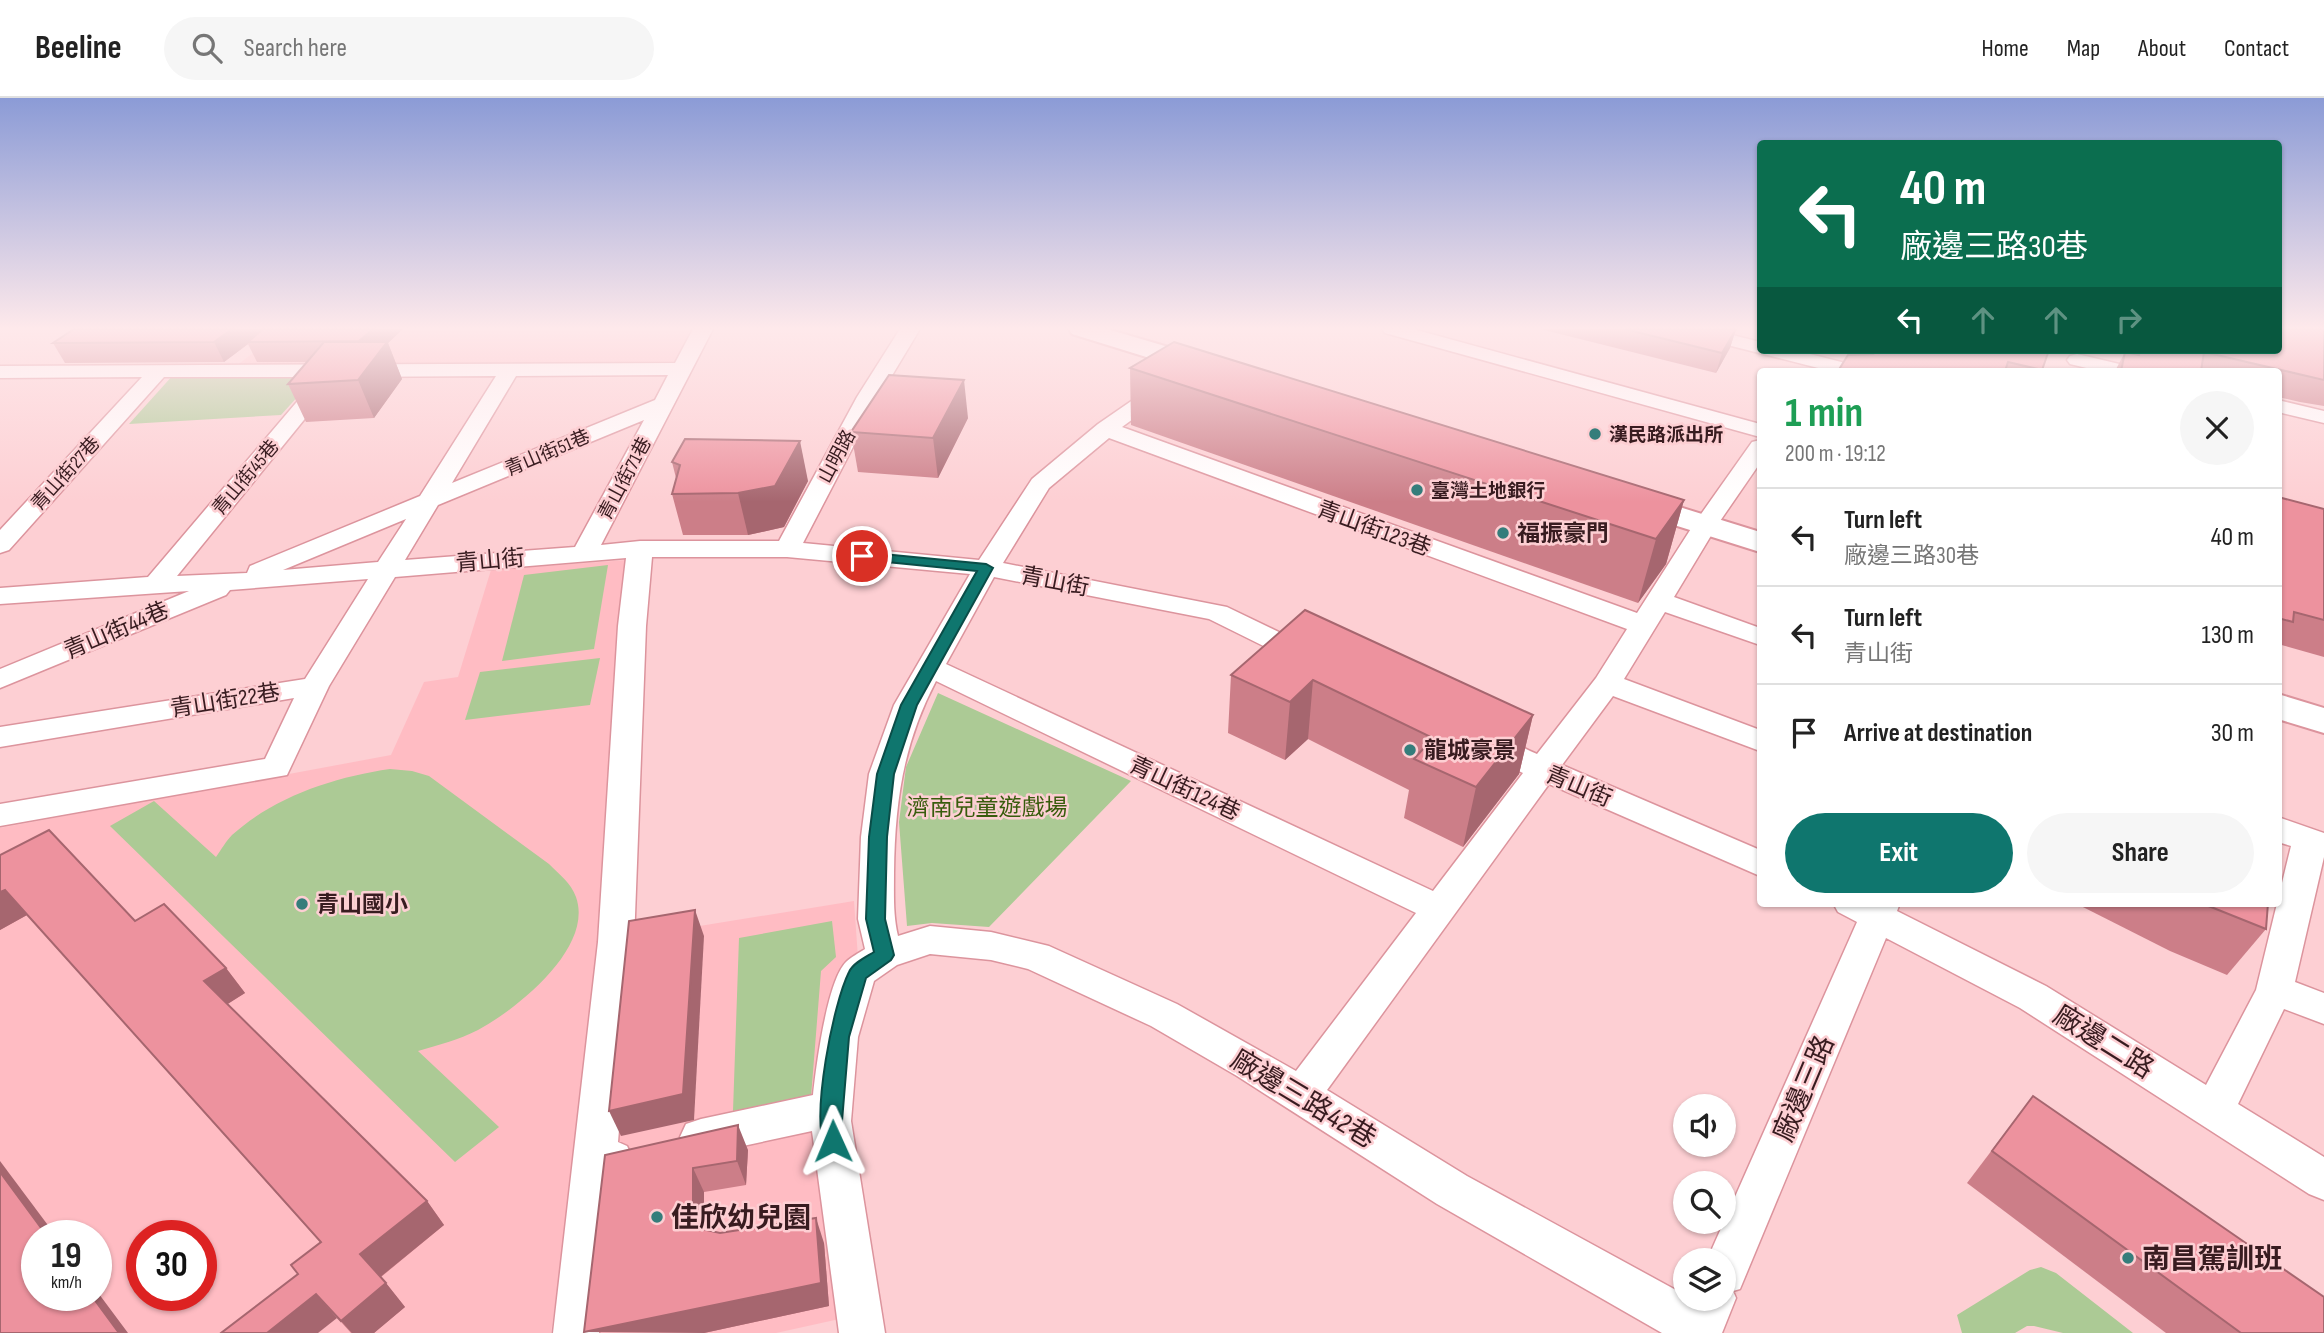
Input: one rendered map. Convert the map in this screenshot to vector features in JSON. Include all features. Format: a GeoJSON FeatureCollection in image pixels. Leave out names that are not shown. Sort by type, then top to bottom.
{"type":"FeatureCollection","features":[{"type":"Feature","properties":{"kind":"street","name":"青山街27巷"},"geometry":{"type":"LineString","coordinates":[[0,545],[145,387]]}},
{"type":"Feature","properties":{"kind":"street","name":"青山街45巷"},"geometry":{"type":"LineString","coordinates":[[156,584],[320,387]]}},
{"type":"Feature","properties":{"kind":"street"},"geometry":{"type":"LineString","coordinates":[[0,815],[276,768],[315,686],[500,387]]}},
{"type":"Feature","properties":{"kind":"street","name":"青山街71巷"},"geometry":{"type":"LineString","coordinates":[[584,553],[672,387]]}},
{"type":"Feature","properties":{"kind":"street","name":"山明路"},"geometry":{"type":"LineString","coordinates":[[787,549],[874,387]]}},
{"type":"Feature","properties":{"kind":"street"},"geometry":{"type":"LineString","coordinates":[[862,1333],[831,1121],[839,1037],[858,973],[884,955],[876,919],[878,837],[885,774],[909,705],[986,568],[1041,484],[1106,429],[1165,387]]}},
{"type":"Feature","properties":{"kind":"street"},"geometry":{"type":"LineString","coordinates":[[1600,387],[1757,430]]}},
{"type":"Feature","properties":{"kind":"street","name":"青山街51巷"},"geometry":{"type":"LineString","coordinates":[[233,582],[663,404]]}},
{"type":"Feature","properties":{"kind":"street"},"geometry":{"type":"LineString","coordinates":[[2282,407],[2324,417]]}},
{"type":"Feature","properties":{"kind":"street","name":"青山街123巷"},"geometry":{"type":"LineString","coordinates":[[1106,429],[1643,625]]}},
{"type":"Feature","properties":{"kind":"street"},"geometry":{"type":"LineString","coordinates":[[1301,1095],[1607,683],[1711,517],[1757,451]]}},
{"type":"Feature","properties":{"kind":"street"},"geometry":{"type":"LineString","coordinates":[[1606,485],[1711,517],[1757,525]]}},
{"type":"Feature","properties":{"kind":"street"},"geometry":{"type":"LineString","coordinates":[[1711,517],[1757,540]]}},
{"type":"Feature","properties":{"kind":"street","name":"青山街"},"geometry":{"type":"LineString","coordinates":[[0,596],[156,584],[233,582],[640,549],[787,549],[986,568],[1217,613],[1328,667]]}},
{"type":"Feature","properties":{"kind":"street"},"geometry":{"type":"LineString","coordinates":[[576,1333],[616,942],[632,626],[640,549]]}},
{"type":"Feature","properties":{"kind":"street","name":"青山街44巷"},"geometry":{"type":"LineString","coordinates":[[0,679],[233,582]]}},
{"type":"Feature","properties":{"kind":"street"},"geometry":{"type":"LineString","coordinates":[[1658,600],[1757,636]]}},
{"type":"Feature","properties":{"kind":"street","name":"青山街124巷"},"geometry":{"type":"LineString","coordinates":[[932,668],[1438,908]]}},
{"type":"Feature","properties":{"kind":"street"},"geometry":{"type":"LineString","coordinates":[[1607,683],[1757,740]]}},
{"type":"Feature","properties":{"kind":"street","name":"青山街22巷"},"geometry":{"type":"LineString","coordinates":[[0,737],[315,686]]}},
{"type":"Feature","properties":{"kind":"street"},"geometry":{"type":"LineString","coordinates":[[2282,687],[2324,701]]}},
{"type":"Feature","properties":{"kind":"street"},"geometry":{"type":"LineString","coordinates":[[2282,707],[2324,720]]}},
{"type":"Feature","properties":{"kind":"street","name":"青山街"},"geometry":{"type":"LineString","coordinates":[[1463,733],[1757,863]]}},
{"type":"Feature","properties":{"kind":"street"},"geometry":{"type":"LineString","coordinates":[[2214,1110],[2275,990],[2304,838]]}},
{"type":"Feature","properties":{"kind":"street","name":"廠邊二路"},"geometry":{"type":"LineString","coordinates":[[1870,907],[2033,997],[2324,1180]]}},
{"type":"Feature","properties":{"kind":"street","name":"廠邊三路"},"geometry":{"type":"LineString","coordinates":[[1734,1248],[1870,907]]}},
{"type":"Feature","properties":{"kind":"street","name":"廠邊三路42巷"},"geometry":{"type":"LineString","coordinates":[[884,955],[930,940],[991,946],[1036,956],[1164,1015],[1301,1095],[1452,1190],[1703,1320]]}},
{"type":"Feature","properties":{"kind":"street"},"geometry":{"type":"LineString","coordinates":[[2275,990],[2324,1009]]}},
{"type":"Feature","properties":{"kind":"street"},"geometry":{"type":"LineString","coordinates":[[595,1163],[832,1109]]}},
{"type":"Feature","properties":{"kind":"shaded area","name":"青山國小"},"geometry":{"type":"Polygon","coordinates":[[[627,560],[600,981],[551,1333],[0,1333],[0,828],[391,755],[424,682],[458,677],[491,570],[627,560]]]}},
{"type":"Feature","properties":{"kind":"shaded area"},"geometry":{"type":"Polygon","coordinates":[[[854,901],[858,958],[840,975],[853,1316],[776,1333],[583,1333],[626,938],[854,901]]]}},
{"type":"Feature","properties":{"kind":"green space"},"geometry":{"type":"Polygon","coordinates":[[[163,387],[307,387],[281,415],[129,424],[163,387]]]}},
{"type":"Feature","properties":{"kind":"green space"},"geometry":{"type":"Polygon","coordinates":[[[608,565],[594,649],[502,661],[524,575],[608,565]]]}},
{"type":"Feature","properties":{"kind":"green space"},"geometry":{"type":"Polygon","coordinates":[[[600,658],[590,705],[465,720],[480,672],[600,658]]]}},
{"type":"Feature","properties":{"kind":"green space","name":"濟南兒童遊戲場"},"geometry":{"type":"Polygon","coordinates":[[[938,693],[1131,781],[989,927],[932,923],[907,926],[899,822],[906,767],[938,693]]]}},
{"type":"Feature","properties":{"kind":"green space"},"geometry":{"type":"Polygon","coordinates":[[[390,769],[429,776],[549,864],[568,883],[576,897],[579,916],[574,936],[563,956],[531,992],[478,1030],[418,1051],[499,1127],[455,1162],[110,826],[154,801],[216,857],[232,835],[286,800],[326,783],[390,769]]]}},
{"type":"Feature","properties":{"kind":"green space"},"geometry":{"type":"Polygon","coordinates":[[[832,921],[836,957],[821,971],[811,1097],[733,1111],[739,938],[832,921]]]}},
{"type":"Feature","properties":{"kind":"green space"},"geometry":{"type":"Polygon","coordinates":[[[2041,1267],[2056,1273],[2133,1333],[2063,1333],[2027,1326],[2015,1333],[1962,1333],[1957,1315],[2030,1270],[2041,1267]]]}},
{"type":"Feature","properties":{"kind":"building"},"geometry":{"type":"Polygon","coordinates":[[[881,387],[960,387],[933,438],[851,432],[881,387]]]}},
{"type":"Feature","properties":{"kind":"building"},"geometry":{"type":"Polygon","coordinates":[[[1187,387],[1318,387],[1684,500],[1656,539],[1187,387]]]}},
{"type":"Feature","properties":{"kind":"building"},"geometry":{"type":"Polygon","coordinates":[[[685,439],[800,441],[775,486],[738,493],[672,494],[680,465],[672,462],[685,439]]]}},
{"type":"Feature","properties":{"kind":"building"},"geometry":{"type":"Polygon","coordinates":[[[2282,498],[2324,509],[2324,620],[2294,612],[2293,622],[2282,619],[2282,498]]]}},
{"type":"Feature","properties":{"kind":"building"},"geometry":{"type":"Polygon","coordinates":[[[1305,610],[1533,715],[1476,787],[1414,759],[1433,738],[1313,680],[1290,702],[1231,675],[1305,610]]]}},
{"type":"Feature","properties":{"kind":"building"},"geometry":{"type":"Polygon","coordinates":[[[49,830],[135,921],[164,904],[226,968],[204,981],[427,1201],[360,1254],[386,1283],[341,1321],[316,1294],[267,1333],[221,1333],[298,1274],[291,1265],[321,1242],[5,890],[0,892],[0,855],[49,830]]]}},
{"type":"Feature","properties":{"kind":"building"},"geometry":{"type":"Polygon","coordinates":[[[2211,907],[2268,907],[2266,929],[2211,907]]]}},
{"type":"Feature","properties":{"kind":"building"},"geometry":{"type":"Polygon","coordinates":[[[695,910],[683,1094],[609,1111],[629,921],[695,910]]]}},
{"type":"Feature","properties":{"kind":"building"},"geometry":{"type":"Polygon","coordinates":[[[2033,1096],[2324,1297],[2324,1333],[2241,1333],[1992,1151],[2033,1096]]]}},
{"type":"Feature","properties":{"kind":"building","name":"佳欣幼兒園"},"geometry":{"type":"Polygon","coordinates":[[[738,1125],[737,1161],[693,1168],[693,1227],[720,1233],[816,1218],[821,1283],[584,1332],[605,1155],[738,1125]]]}},
{"type":"Feature","properties":{"kind":"building"},"geometry":{"type":"Polygon","coordinates":[[[0,1172],[35,1220],[21,1220],[21,1311],[103,1311],[119,1333],[0,1333],[0,1172]]]}},
{"type":"Feature","properties":{"kind":"place","name":"漢民路派出所"},"geometry":{"type":"Point","coordinates":[1595,434]}},
{"type":"Feature","properties":{"kind":"place","name":"臺灣土地銀行"},"geometry":{"type":"Point","coordinates":[1417,490]}},
{"type":"Feature","properties":{"kind":"place","name":"福振豪門"},"geometry":{"type":"Point","coordinates":[1503,533]}},
{"type":"Feature","properties":{"kind":"place","name":"龍城豪景"},"geometry":{"type":"Point","coordinates":[1410,750]}},
{"type":"Feature","properties":{"kind":"place","name":"青山國小"},"geometry":{"type":"Point","coordinates":[302,904]}},
{"type":"Feature","properties":{"kind":"place","name":"佳欣幼兒園"},"geometry":{"type":"Point","coordinates":[657,1217]}},
{"type":"Feature","properties":{"kind":"place","name":"南昌駕訓班"},"geometry":{"type":"Point","coordinates":[2128,1258]}},
{"type":"Feature","properties":{"kind":"route"},"geometry":{"type":"LineString","coordinates":[[833,1141],[831,1121],[839,1037],[858,973],[884,955],[876,919],[878,837],[885,774],[909,705],[986,568],[862,556]]}}]}
